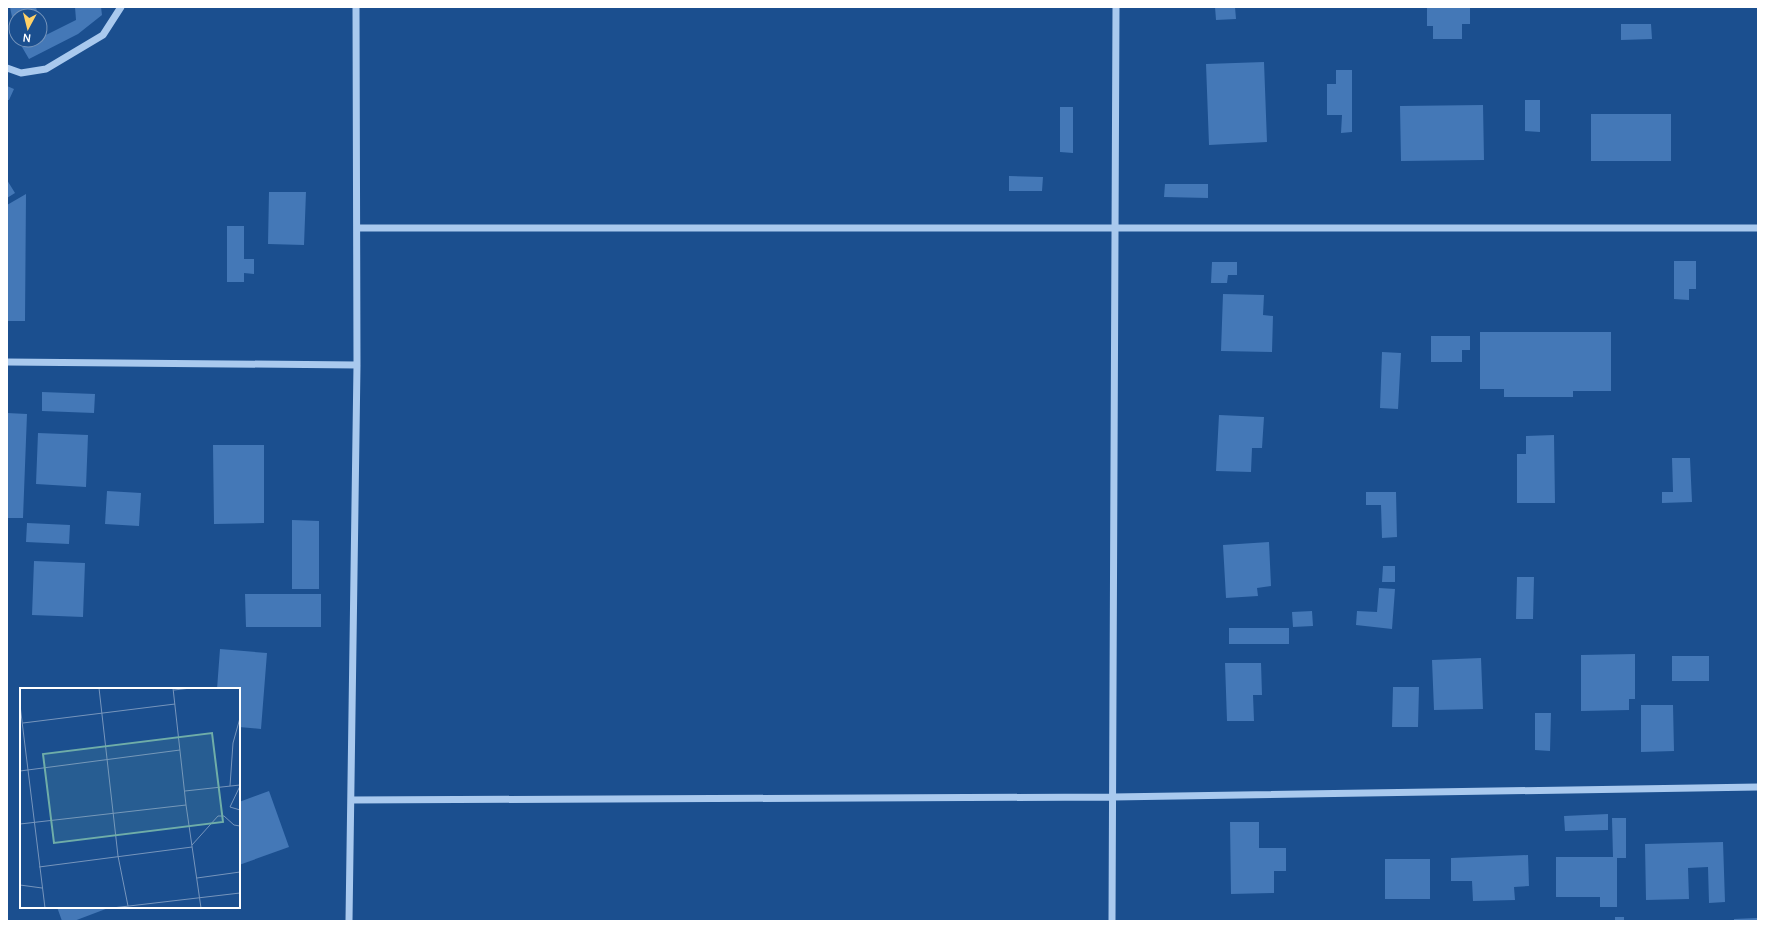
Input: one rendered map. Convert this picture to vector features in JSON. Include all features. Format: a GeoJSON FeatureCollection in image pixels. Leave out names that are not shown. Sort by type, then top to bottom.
{"type":"FeatureCollection","features":[{"type":"Feature","properties":{"kind":"street"},"geometry":{"type":"LineString","coordinates":[[7,68],[21,73],[46,70],[103,35],[121,7]]}},
{"type":"Feature","properties":{"kind":"street"},"geometry":{"type":"LineString","coordinates":[[349,921],[357,365],[358,228],[356,7]]}},
{"type":"Feature","properties":{"kind":"street"},"geometry":{"type":"LineString","coordinates":[[1112,921],[1116,7]]}},
{"type":"Feature","properties":{"kind":"street"},"geometry":{"type":"LineString","coordinates":[[358,228],[1758,228]]}},
{"type":"Feature","properties":{"kind":"street"},"geometry":{"type":"LineString","coordinates":[[7,362],[357,365]]}},
{"type":"Feature","properties":{"kind":"street"},"geometry":{"type":"LineString","coordinates":[[350,800],[1113,797],[1758,787]]}},
{"type":"Feature","properties":{"kind":"building"},"geometry":{"type":"Polygon","coordinates":[[[10,7],[36,8],[10,8],[10,7]]]}},
{"type":"Feature","properties":{"kind":"building"},"geometry":{"type":"Polygon","coordinates":[[[75,7],[101,7],[102,15],[78,34],[29,59],[23,48],[48,48],[48,34],[76,20],[75,7]]]}},
{"type":"Feature","properties":{"kind":"building"},"geometry":{"type":"Polygon","coordinates":[[[1215,7],[1235,7],[1236,19],[1216,20],[1215,7]]]}},
{"type":"Feature","properties":{"kind":"building"},"geometry":{"type":"Polygon","coordinates":[[[1427,7],[1470,7],[1470,24],[1462,24],[1462,39],[1433,39],[1433,26],[1427,26],[1427,7]]]}},
{"type":"Feature","properties":{"kind":"building"},"geometry":{"type":"Polygon","coordinates":[[[1621,24],[1651,24],[1652,39],[1621,40],[1621,24]]]}},
{"type":"Feature","properties":{"kind":"building"},"geometry":{"type":"Polygon","coordinates":[[[1264,62],[1267,142],[1209,145],[1206,64],[1264,62]]]}},
{"type":"Feature","properties":{"kind":"building"},"geometry":{"type":"Polygon","coordinates":[[[1336,70],[1352,70],[1352,132],[1341,133],[1342,115],[1327,115],[1327,84],[1336,84],[1336,70]]]}},
{"type":"Feature","properties":{"kind":"building"},"geometry":{"type":"Polygon","coordinates":[[[7,86],[14,89],[9,100],[7,100],[7,86]]]}},
{"type":"Feature","properties":{"kind":"building"},"geometry":{"type":"Polygon","coordinates":[[[1525,100],[1540,100],[1540,132],[1525,131],[1525,100]]]}},
{"type":"Feature","properties":{"kind":"building"},"geometry":{"type":"Polygon","coordinates":[[[1483,105],[1484,160],[1401,161],[1400,106],[1483,105]]]}},
{"type":"Feature","properties":{"kind":"building"},"geometry":{"type":"Polygon","coordinates":[[[1060,107],[1073,107],[1073,153],[1060,152],[1060,107]]]}},
{"type":"Feature","properties":{"kind":"building"},"geometry":{"type":"Polygon","coordinates":[[[1591,114],[1671,114],[1671,161],[1591,161],[1591,114]]]}},
{"type":"Feature","properties":{"kind":"building"},"geometry":{"type":"Polygon","coordinates":[[[1009,176],[1043,177],[1042,191],[1009,191],[1009,176]]]}},
{"type":"Feature","properties":{"kind":"building"},"geometry":{"type":"Polygon","coordinates":[[[7,180],[15,193],[7,198],[7,180]]]}},
{"type":"Feature","properties":{"kind":"building"},"geometry":{"type":"Polygon","coordinates":[[[1165,184],[1208,184],[1208,198],[1164,197],[1165,184]]]}},
{"type":"Feature","properties":{"kind":"building"},"geometry":{"type":"Polygon","coordinates":[[[269,192],[306,192],[304,245],[268,244],[269,192]]]}},
{"type":"Feature","properties":{"kind":"building"},"geometry":{"type":"Polygon","coordinates":[[[26,194],[25,321],[7,321],[7,205],[26,194]]]}},
{"type":"Feature","properties":{"kind":"building"},"geometry":{"type":"Polygon","coordinates":[[[227,226],[244,226],[244,259],[254,259],[254,274],[244,273],[244,282],[227,282],[227,226]]]}},
{"type":"Feature","properties":{"kind":"building"},"geometry":{"type":"Polygon","coordinates":[[[1674,261],[1696,261],[1696,289],[1689,289],[1689,300],[1674,299],[1674,261]]]}},
{"type":"Feature","properties":{"kind":"building"},"geometry":{"type":"Polygon","coordinates":[[[1212,262],[1237,262],[1237,275],[1228,275],[1227,283],[1211,283],[1212,262]]]}},
{"type":"Feature","properties":{"kind":"building"},"geometry":{"type":"Polygon","coordinates":[[[1223,294],[1264,295],[1263,315],[1273,316],[1272,352],[1221,351],[1223,294]]]}},
{"type":"Feature","properties":{"kind":"building"},"geometry":{"type":"Polygon","coordinates":[[[1480,332],[1611,332],[1611,391],[1573,391],[1573,397],[1504,397],[1504,389],[1480,389],[1480,332]]]}},
{"type":"Feature","properties":{"kind":"building"},"geometry":{"type":"Polygon","coordinates":[[[1431,336],[1470,336],[1470,350],[1462,350],[1462,362],[1431,362],[1431,336]]]}},
{"type":"Feature","properties":{"kind":"building"},"geometry":{"type":"Polygon","coordinates":[[[1382,352],[1401,353],[1398,409],[1380,408],[1382,352]]]}},
{"type":"Feature","properties":{"kind":"building"},"geometry":{"type":"Polygon","coordinates":[[[42,392],[95,394],[94,413],[42,411],[42,392]]]}},
{"type":"Feature","properties":{"kind":"building"},"geometry":{"type":"Polygon","coordinates":[[[7,413],[27,414],[23,518],[7,518],[7,413]]]}},
{"type":"Feature","properties":{"kind":"building"},"geometry":{"type":"Polygon","coordinates":[[[1219,415],[1264,417],[1262,448],[1252,448],[1251,472],[1216,471],[1219,415]]]}},
{"type":"Feature","properties":{"kind":"building"},"geometry":{"type":"Polygon","coordinates":[[[38,433],[88,435],[86,487],[36,484],[38,433]]]}},
{"type":"Feature","properties":{"kind":"building"},"geometry":{"type":"Polygon","coordinates":[[[1554,435],[1555,503],[1517,503],[1517,454],[1526,454],[1526,436],[1554,435]]]}},
{"type":"Feature","properties":{"kind":"building"},"geometry":{"type":"Polygon","coordinates":[[[213,445],[264,445],[264,523],[214,524],[213,445]]]}},
{"type":"Feature","properties":{"kind":"building"},"geometry":{"type":"Polygon","coordinates":[[[1672,458],[1690,458],[1692,502],[1662,503],[1662,492],[1673,492],[1672,458]]]}},
{"type":"Feature","properties":{"kind":"building"},"geometry":{"type":"Polygon","coordinates":[[[107,491],[141,493],[139,526],[105,524],[107,491]]]}},
{"type":"Feature","properties":{"kind":"building"},"geometry":{"type":"Polygon","coordinates":[[[1366,492],[1396,492],[1397,537],[1382,538],[1381,505],[1366,505],[1366,492]]]}},
{"type":"Feature","properties":{"kind":"building"},"geometry":{"type":"Polygon","coordinates":[[[292,520],[319,521],[319,589],[292,589],[292,520]]]}},
{"type":"Feature","properties":{"kind":"building"},"geometry":{"type":"Polygon","coordinates":[[[27,523],[70,525],[69,544],[26,542],[27,523]]]}},
{"type":"Feature","properties":{"kind":"building"},"geometry":{"type":"Polygon","coordinates":[[[1269,542],[1271,586],[1257,588],[1258,596],[1226,598],[1223,545],[1269,542]]]}},
{"type":"Feature","properties":{"kind":"building"},"geometry":{"type":"Polygon","coordinates":[[[34,561],[85,563],[83,617],[32,615],[34,561]]]}},
{"type":"Feature","properties":{"kind":"building"},"geometry":{"type":"Polygon","coordinates":[[[1383,566],[1395,566],[1395,582],[1382,582],[1383,566]]]}},
{"type":"Feature","properties":{"kind":"building"},"geometry":{"type":"Polygon","coordinates":[[[1517,577],[1534,577],[1533,619],[1516,619],[1517,577]]]}},
{"type":"Feature","properties":{"kind":"building"},"geometry":{"type":"Polygon","coordinates":[[[1379,588],[1395,589],[1392,629],[1356,625],[1357,611],[1377,612],[1379,588]]]}},
{"type":"Feature","properties":{"kind":"building"},"geometry":{"type":"Polygon","coordinates":[[[245,594],[321,594],[321,627],[246,627],[245,594]]]}},
{"type":"Feature","properties":{"kind":"building"},"geometry":{"type":"Polygon","coordinates":[[[1312,611],[1313,626],[1293,627],[1292,612],[1312,611]]]}},
{"type":"Feature","properties":{"kind":"building"},"geometry":{"type":"Polygon","coordinates":[[[1229,628],[1289,628],[1289,644],[1229,644],[1229,628]]]}},
{"type":"Feature","properties":{"kind":"building"},"geometry":{"type":"Polygon","coordinates":[[[220,649],[267,653],[261,729],[240,727],[240,688],[217,688],[220,649]]]}},
{"type":"Feature","properties":{"kind":"building"},"geometry":{"type":"Polygon","coordinates":[[[1635,654],[1635,699],[1629,699],[1629,710],[1581,711],[1581,655],[1635,654]]]}},
{"type":"Feature","properties":{"kind":"building"},"geometry":{"type":"Polygon","coordinates":[[[1672,656],[1709,656],[1709,681],[1672,681],[1672,656]]]}},
{"type":"Feature","properties":{"kind":"building"},"geometry":{"type":"Polygon","coordinates":[[[1481,658],[1483,709],[1434,710],[1432,660],[1481,658]]]}},
{"type":"Feature","properties":{"kind":"building"},"geometry":{"type":"Polygon","coordinates":[[[1225,663],[1261,663],[1262,695],[1253,695],[1254,721],[1227,721],[1225,663]]]}},
{"type":"Feature","properties":{"kind":"building"},"geometry":{"type":"Polygon","coordinates":[[[1393,687],[1419,687],[1418,727],[1392,727],[1393,687]]]}},
{"type":"Feature","properties":{"kind":"building"},"geometry":{"type":"Polygon","coordinates":[[[1641,705],[1673,705],[1674,751],[1641,752],[1641,705]]]}},
{"type":"Feature","properties":{"kind":"building"},"geometry":{"type":"Polygon","coordinates":[[[1535,713],[1551,713],[1550,751],[1535,750],[1535,713]]]}},
{"type":"Feature","properties":{"kind":"building"},"geometry":{"type":"Polygon","coordinates":[[[269,791],[289,847],[240,865],[240,802],[269,791]]]}},
{"type":"Feature","properties":{"kind":"building"},"geometry":{"type":"Polygon","coordinates":[[[1608,814],[1608,830],[1565,831],[1564,816],[1608,814]]]}},
{"type":"Feature","properties":{"kind":"building"},"geometry":{"type":"Polygon","coordinates":[[[1612,818],[1626,818],[1626,858],[1617,858],[1617,907],[1600,907],[1600,897],[1556,897],[1556,857],[1613,857],[1612,818]]]}},
{"type":"Feature","properties":{"kind":"building"},"geometry":{"type":"Polygon","coordinates":[[[1230,822],[1259,822],[1259,848],[1286,848],[1286,871],[1274,871],[1274,893],[1231,894],[1230,822]]]}},
{"type":"Feature","properties":{"kind":"building"},"geometry":{"type":"Polygon","coordinates":[[[1723,842],[1725,902],[1709,903],[1708,867],[1688,868],[1689,899],[1646,900],[1645,844],[1723,842]]]}},
{"type":"Feature","properties":{"kind":"building"},"geometry":{"type":"Polygon","coordinates":[[[1528,855],[1529,886],[1514,887],[1515,900],[1473,901],[1472,881],[1451,881],[1451,858],[1528,855]]]}},
{"type":"Feature","properties":{"kind":"building"},"geometry":{"type":"Polygon","coordinates":[[[1385,859],[1430,859],[1430,899],[1385,899],[1385,859]]]}},
{"type":"Feature","properties":{"kind":"building"},"geometry":{"type":"Polygon","coordinates":[[[57,908],[108,908],[74,921],[62,921],[57,908]]]}},
{"type":"Feature","properties":{"kind":"building"},"geometry":{"type":"Polygon","coordinates":[[[1615,917],[1624,917],[1624,921],[1615,921],[1615,917]]]}},
{"type":"Feature","properties":{"kind":"building"},"geometry":{"type":"Polygon","coordinates":[[[1757,918],[1757,921],[1734,921],[1734,919],[1757,918]]]}}]}
